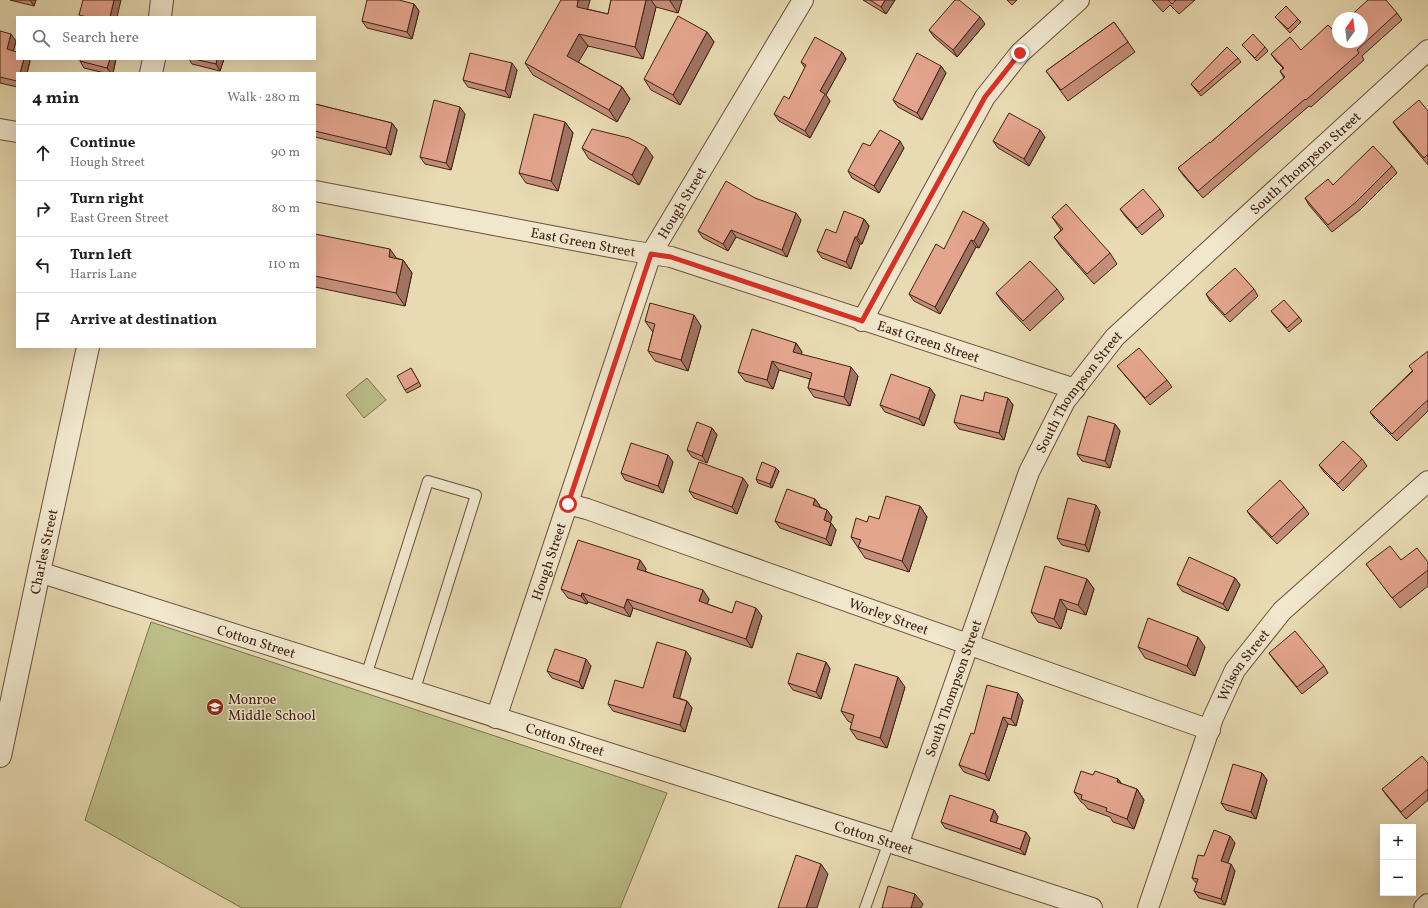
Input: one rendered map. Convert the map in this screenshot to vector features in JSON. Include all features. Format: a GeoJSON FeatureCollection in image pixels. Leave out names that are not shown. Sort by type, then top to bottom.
{"type":"FeatureCollection","features":[{"type":"Feature","properties":{"kind":"street"},"geometry":{"type":"LineString","coordinates":[[160,16],[162,0]]}},
{"type":"Feature","properties":{"kind":"street"},"geometry":{"type":"LineString","coordinates":[[862,321],[985,97],[1020,53],[1079,0]]}},
{"type":"Feature","properties":{"kind":"street","name":"Hough Street"},"geometry":{"type":"LineString","coordinates":[[496,718],[651,254],[799,2]]}},
{"type":"Feature","properties":{"kind":"street","name":"South Thompson Street"},"geometry":{"type":"LineString","coordinates":[[894,844],[969,645],[1029,472],[1065,401],[1114,337],[1428,50]]}},
{"type":"Feature","properties":{"kind":"street"},"geometry":{"type":"LineString","coordinates":[[151,72],[154,60]]}},
{"type":"Feature","properties":{"kind":"street"},"geometry":{"type":"LineString","coordinates":[[0,129],[16,132]]}},
{"type":"Feature","properties":{"kind":"street","name":"East Green Street"},"geometry":{"type":"LineString","coordinates":[[316,191],[671,257],[862,321],[1075,389]]}},
{"type":"Feature","properties":{"kind":"street","name":"Charles Street"},"geometry":{"type":"LineString","coordinates":[[0,756],[88,348]]}},
{"type":"Feature","properties":{"kind":"street","name":"Wilson Street"},"geometry":{"type":"LineString","coordinates":[[1148,908],[1214,718],[1235,670],[1282,611],[1428,481]]}},
{"type":"Feature","properties":{"kind":"street","name":"Worley Street"},"geometry":{"type":"LineString","coordinates":[[568,504],[587,509],[1210,730]]}},
{"type":"Feature","properties":{"kind":"street","name":"Cotton Street"},"geometry":{"type":"LineString","coordinates":[[39,572],[894,844],[1064,904],[1092,908]]}},
{"type":"Feature","properties":{"kind":"street"},"geometry":{"type":"LineString","coordinates":[[1424,908],[1428,904]]}},
{"type":"Feature","properties":{"kind":"lane"},"geometry":{"type":"LineString","coordinates":[[366,676],[428,481],[476,495],[414,692]]}},
{"type":"Feature","properties":{"kind":"lane"},"geometry":{"type":"LineString","coordinates":[[866,908],[894,844]]}},
{"type":"Feature","properties":{"kind":"green space"},"geometry":{"type":"Polygon","coordinates":[[[367,378],[386,400],[364,418],[346,395],[367,378]]]}},
{"type":"Feature","properties":{"kind":"green space","name":"Monroe Middle School"},"geometry":{"type":"Polygon","coordinates":[[[151,622],[667,793],[620,908],[242,908],[85,820],[151,622]]]}},
{"type":"Feature","properties":{"kind":"building"},"geometry":{"type":"Polygon","coordinates":[[[83,0],[114,0],[110,16],[79,15],[83,0]]]}},
{"type":"Feature","properties":{"kind":"building"},"geometry":{"type":"Polygon","coordinates":[[[367,0],[399,0],[414,4],[407,32],[362,21],[367,0]]]}},
{"type":"Feature","properties":{"kind":"building"},"geometry":{"type":"Polygon","coordinates":[[[561,0],[578,0],[577,7],[608,14],[611,0],[646,0],[635,47],[579,34],[567,56],[622,87],[609,110],[525,63],[561,0]]]}},
{"type":"Feature","properties":{"kind":"building"},"geometry":{"type":"Polygon","coordinates":[[[870,0],[885,0],[881,7],[870,0]]]}},
{"type":"Feature","properties":{"kind":"building"},"geometry":{"type":"Polygon","coordinates":[[[955,0],[959,0],[980,17],[953,50],[929,30],[955,0]]]}},
{"type":"Feature","properties":{"kind":"building"},"geometry":{"type":"Polygon","coordinates":[[[1168,0],[1176,0],[1172,4],[1168,0]]]}},
{"type":"Feature","properties":{"kind":"building"},"geometry":{"type":"Polygon","coordinates":[[[1368,0],[1386,0],[1397,13],[1368,40],[1368,12],[1355,12],[1368,0]]]}},
{"type":"Feature","properties":{"kind":"building"},"geometry":{"type":"Polygon","coordinates":[[[1286,6],[1298,19],[1288,29],[1275,17],[1286,6]]]}},
{"type":"Feature","properties":{"kind":"building"},"geometry":{"type":"Polygon","coordinates":[[[678,16],[707,32],[673,95],[644,79],[678,16]]]}},
{"type":"Feature","properties":{"kind":"building"},"geometry":{"type":"Polygon","coordinates":[[[1114,22],[1128,42],[1061,90],[1046,71],[1114,22]]]}},
{"type":"Feature","properties":{"kind":"building"},"geometry":{"type":"Polygon","coordinates":[[[1328,25],[1332,29],[1332,48],[1359,48],[1357,50],[1359,53],[1198,191],[1178,168],[1210,143],[1285,77],[1280,71],[1284,68],[1271,54],[1290,37],[1301,50],[1328,25]]]}},
{"type":"Feature","properties":{"kind":"building"},"geometry":{"type":"Polygon","coordinates":[[[0,31],[11,34],[7,49],[16,52],[16,60],[24,60],[20,72],[16,72],[16,81],[0,77],[0,31]]]}},
{"type":"Feature","properties":{"kind":"building"},"geometry":{"type":"Polygon","coordinates":[[[1253,34],[1265,47],[1255,58],[1242,45],[1253,34]]]}},
{"type":"Feature","properties":{"kind":"building"},"geometry":{"type":"Polygon","coordinates":[[[815,37],[842,52],[820,91],[825,94],[805,131],[774,114],[784,96],[789,99],[806,65],[801,62],[815,37]]]}},
{"type":"Feature","properties":{"kind":"building"},"geometry":{"type":"Polygon","coordinates":[[[1227,47],[1238,58],[1199,92],[1191,84],[1227,47]]]}},
{"type":"Feature","properties":{"kind":"building"},"geometry":{"type":"Polygon","coordinates":[[[470,53],[512,63],[505,91],[463,80],[470,53]]]}},
{"type":"Feature","properties":{"kind":"building"},"geometry":{"type":"Polygon","coordinates":[[[917,53],[941,66],[917,113],[893,100],[917,53]]]}},
{"type":"Feature","properties":{"kind":"building"},"geometry":{"type":"Polygon","coordinates":[[[80,60],[110,60],[107,68],[80,60]]]}},
{"type":"Feature","properties":{"kind":"building"},"geometry":{"type":"Polygon","coordinates":[[[198,60],[217,60],[216,64],[198,60]]]}},
{"type":"Feature","properties":{"kind":"building"},"geometry":{"type":"Polygon","coordinates":[[[434,100],[460,107],[446,163],[420,157],[434,100]]]}},
{"type":"Feature","properties":{"kind":"building"},"geometry":{"type":"Polygon","coordinates":[[[1419,100],[1428,111],[1428,154],[1424,158],[1393,122],[1419,100]]]}},
{"type":"Feature","properties":{"kind":"building"},"geometry":{"type":"Polygon","coordinates":[[[316,104],[392,123],[386,148],[316,131],[316,104]]]}},
{"type":"Feature","properties":{"kind":"building"},"geometry":{"type":"Polygon","coordinates":[[[1009,113],[1040,130],[1024,159],[993,141],[1009,113]]]}},
{"type":"Feature","properties":{"kind":"building"},"geometry":{"type":"Polygon","coordinates":[[[534,114],[565,122],[551,181],[519,173],[534,114]]]}},
{"type":"Feature","properties":{"kind":"building"},"geometry":{"type":"Polygon","coordinates":[[[592,129],[629,138],[646,147],[632,175],[582,148],[592,129]]]}},
{"type":"Feature","properties":{"kind":"building"},"geometry":{"type":"Polygon","coordinates":[[[880,130],[900,141],[874,186],[848,171],[863,143],[870,146],[880,130]]]}},
{"type":"Feature","properties":{"kind":"building"},"geometry":{"type":"Polygon","coordinates":[[[1373,146],[1392,166],[1356,202],[1328,225],[1305,198],[1328,179],[1333,185],[1373,146]]]}},
{"type":"Feature","properties":{"kind":"building"},"geometry":{"type":"Polygon","coordinates":[[[726,181],[755,198],[796,213],[782,250],[731,230],[723,244],[698,231],[726,181]]]}},
{"type":"Feature","properties":{"kind":"building"},"geometry":{"type":"Polygon","coordinates":[[[1143,189],[1160,209],[1137,228],[1120,209],[1143,189]]]}},
{"type":"Feature","properties":{"kind":"building"},"geometry":{"type":"Polygon","coordinates":[[[1066,204],[1110,253],[1087,274],[1054,237],[1063,229],[1052,217],[1066,204]]]}},
{"type":"Feature","properties":{"kind":"building"},"geometry":{"type":"Polygon","coordinates":[[[844,211],[864,219],[857,237],[855,237],[846,262],[817,251],[826,229],[836,233],[844,211]]]}},
{"type":"Feature","properties":{"kind":"building"},"geometry":{"type":"Polygon","coordinates":[[[963,211],[984,222],[974,241],[971,240],[935,307],[909,294],[936,244],[944,249],[963,211]]]}},
{"type":"Feature","properties":{"kind":"building"},"geometry":{"type":"Polygon","coordinates":[[[316,234],[390,249],[389,257],[403,260],[396,293],[316,276],[316,234]]]}},
{"type":"Feature","properties":{"kind":"building"},"geometry":{"type":"Polygon","coordinates":[[[1030,261],[1057,289],[1023,321],[996,293],[1030,261]]]}},
{"type":"Feature","properties":{"kind":"building"},"geometry":{"type":"Polygon","coordinates":[[[1235,268],[1254,289],[1225,315],[1206,294],[1235,268]]]}},
{"type":"Feature","properties":{"kind":"building"},"geometry":{"type":"Polygon","coordinates":[[[1284,300],[1299,317],[1287,328],[1271,311],[1284,300]]]}},
{"type":"Feature","properties":{"kind":"building"},"geometry":{"type":"Polygon","coordinates":[[[650,303],[694,315],[681,360],[648,351],[655,324],[645,321],[650,303]]]}},
{"type":"Feature","properties":{"kind":"building"},"geometry":{"type":"Polygon","coordinates":[[[752,329],[796,343],[793,352],[851,367],[844,397],[808,388],[812,373],[772,361],[767,380],[738,372],[752,329]]]}},
{"type":"Feature","properties":{"kind":"building"},"geometry":{"type":"Polygon","coordinates":[[[1139,348],[1167,380],[1145,398],[1117,366],[1139,348]]]}},
{"type":"Feature","properties":{"kind":"building"},"geometry":{"type":"Polygon","coordinates":[[[1428,351],[1428,400],[1392,434],[1370,412],[1413,371],[1409,366],[1428,351]]]}},
{"type":"Feature","properties":{"kind":"building"},"geometry":{"type":"Polygon","coordinates":[[[411,368],[419,382],[405,390],[397,376],[411,368]]]}},
{"type":"Feature","properties":{"kind":"building"},"geometry":{"type":"Polygon","coordinates":[[[891,374],[930,388],[919,419],[880,405],[891,374]]]}},
{"type":"Feature","properties":{"kind":"building"},"geometry":{"type":"Polygon","coordinates":[[[985,392],[1008,398],[999,433],[954,422],[961,395],[983,401],[985,392]]]}},
{"type":"Feature","properties":{"kind":"building"},"geometry":{"type":"Polygon","coordinates":[[[1088,416],[1115,424],[1105,461],[1077,454],[1088,416]]]}},
{"type":"Feature","properties":{"kind":"building"},"geometry":{"type":"Polygon","coordinates":[[[697,422],[712,428],[702,456],[687,450],[697,422]]]}},
{"type":"Feature","properties":{"kind":"building"},"geometry":{"type":"Polygon","coordinates":[[[1343,441],[1362,459],[1338,484],[1319,465],[1343,441]]]}},
{"type":"Feature","properties":{"kind":"building"},"geometry":{"type":"Polygon","coordinates":[[[631,443],[668,455],[658,486],[621,473],[631,443]]]}},
{"type":"Feature","properties":{"kind":"building"},"geometry":{"type":"Polygon","coordinates":[[[699,462],[743,478],[732,507],[689,491],[699,462]]]}},
{"type":"Feature","properties":{"kind":"building"},"geometry":{"type":"Polygon","coordinates":[[[762,462],[776,468],[770,484],[756,479],[762,462]]]}},
{"type":"Feature","properties":{"kind":"building"},"geometry":{"type":"Polygon","coordinates":[[[1280,480],[1304,507],[1272,537],[1247,511],[1280,480]]]}},
{"type":"Feature","properties":{"kind":"building"},"geometry":{"type":"Polygon","coordinates":[[[787,489],[815,499],[813,505],[827,510],[824,520],[831,523],[826,539],[775,521],[787,489]]]}},
{"type":"Feature","properties":{"kind":"building"},"geometry":{"type":"Polygon","coordinates":[[[886,496],[920,506],[902,561],[858,547],[861,540],[851,537],[856,518],[867,522],[869,516],[879,519],[886,496]]]}},
{"type":"Feature","properties":{"kind":"building"},"geometry":{"type":"Polygon","coordinates":[[[1068,498],[1096,505],[1085,545],[1057,538],[1068,498]]]}},
{"type":"Feature","properties":{"kind":"building"},"geometry":{"type":"Polygon","coordinates":[[[578,540],[640,560],[637,569],[703,590],[699,601],[732,613],[736,601],[756,608],[746,639],[627,599],[624,608],[582,593],[581,596],[561,589],[578,540]]]}},
{"type":"Feature","properties":{"kind":"building"},"geometry":{"type":"Polygon","coordinates":[[[1390,546],[1401,560],[1417,548],[1428,562],[1428,570],[1392,598],[1366,564],[1390,546]]]}},
{"type":"Feature","properties":{"kind":"building"},"geometry":{"type":"Polygon","coordinates":[[[1189,557],[1235,578],[1223,604],[1177,584],[1189,557]]]}},
{"type":"Feature","properties":{"kind":"building"},"geometry":{"type":"Polygon","coordinates":[[[1045,566],[1087,579],[1078,605],[1060,599],[1054,619],[1031,612],[1045,566]]]}},
{"type":"Feature","properties":{"kind":"building"},"geometry":{"type":"Polygon","coordinates":[[[1148,618],[1198,637],[1187,666],[1138,647],[1148,618]]]}},
{"type":"Feature","properties":{"kind":"building"},"geometry":{"type":"Polygon","coordinates":[[[1295,631],[1324,666],[1297,687],[1269,653],[1295,631]]]}},
{"type":"Feature","properties":{"kind":"building"},"geometry":{"type":"Polygon","coordinates":[[[657,642],[686,651],[673,697],[687,701],[680,725],[608,704],[615,680],[643,688],[657,642]]]}},
{"type":"Feature","properties":{"kind":"building"},"geometry":{"type":"Polygon","coordinates":[[[555,649],[586,659],[579,682],[547,671],[555,649]]]}},
{"type":"Feature","properties":{"kind":"building"},"geometry":{"type":"Polygon","coordinates":[[[797,653],[826,662],[816,692],[788,683],[797,653]]]}},
{"type":"Feature","properties":{"kind":"building"},"geometry":{"type":"Polygon","coordinates":[[[855,664],[898,677],[880,738],[850,729],[854,715],[841,711],[855,664]]]}},
{"type":"Feature","properties":{"kind":"building"},"geometry":{"type":"Polygon","coordinates":[[[987,685],[1018,693],[1011,719],[1003,717],[985,774],[959,765],[971,733],[974,734],[987,685]]]}},
{"type":"Feature","properties":{"kind":"building"},"geometry":{"type":"Polygon","coordinates":[[[1422,756],[1428,763],[1428,789],[1401,812],[1382,789],[1422,756]]]}},
{"type":"Feature","properties":{"kind":"building"},"geometry":{"type":"Polygon","coordinates":[[[1233,764],[1262,773],[1251,812],[1221,803],[1233,764]]]}},
{"type":"Feature","properties":{"kind":"building"},"geometry":{"type":"Polygon","coordinates":[[[1081,771],[1093,775],[1095,771],[1118,779],[1117,782],[1137,789],[1127,819],[1106,811],[1107,808],[1081,799],[1082,795],[1074,792],[1081,771]]]}},
{"type":"Feature","properties":{"kind":"building"},"geometry":{"type":"Polygon","coordinates":[[[950,795],[994,810],[990,821],[1026,832],[1020,849],[941,822],[950,795]]]}},
{"type":"Feature","properties":{"kind":"building"},"geometry":{"type":"Polygon","coordinates":[[[1214,830],[1230,836],[1221,861],[1231,864],[1221,899],[1194,891],[1198,879],[1192,878],[1198,855],[1204,856],[1214,830]]]}},
{"type":"Feature","properties":{"kind":"building"},"geometry":{"type":"Polygon","coordinates":[[[796,855],[821,864],[806,908],[778,908],[796,855]]]}},
{"type":"Feature","properties":{"kind":"building"},"geometry":{"type":"Polygon","coordinates":[[[888,886],[915,894],[911,908],[882,908],[888,886]]]}},
{"type":"Feature","properties":{"kind":"place","name":"Monroe Middle School"},"geometry":{"type":"Point","coordinates":[215,707]}},
{"type":"Feature","properties":{"kind":"route"},"geometry":{"type":"LineString","coordinates":[[568,504],[651,254],[671,257],[862,321],[985,97],[1020,53]]}}]}
